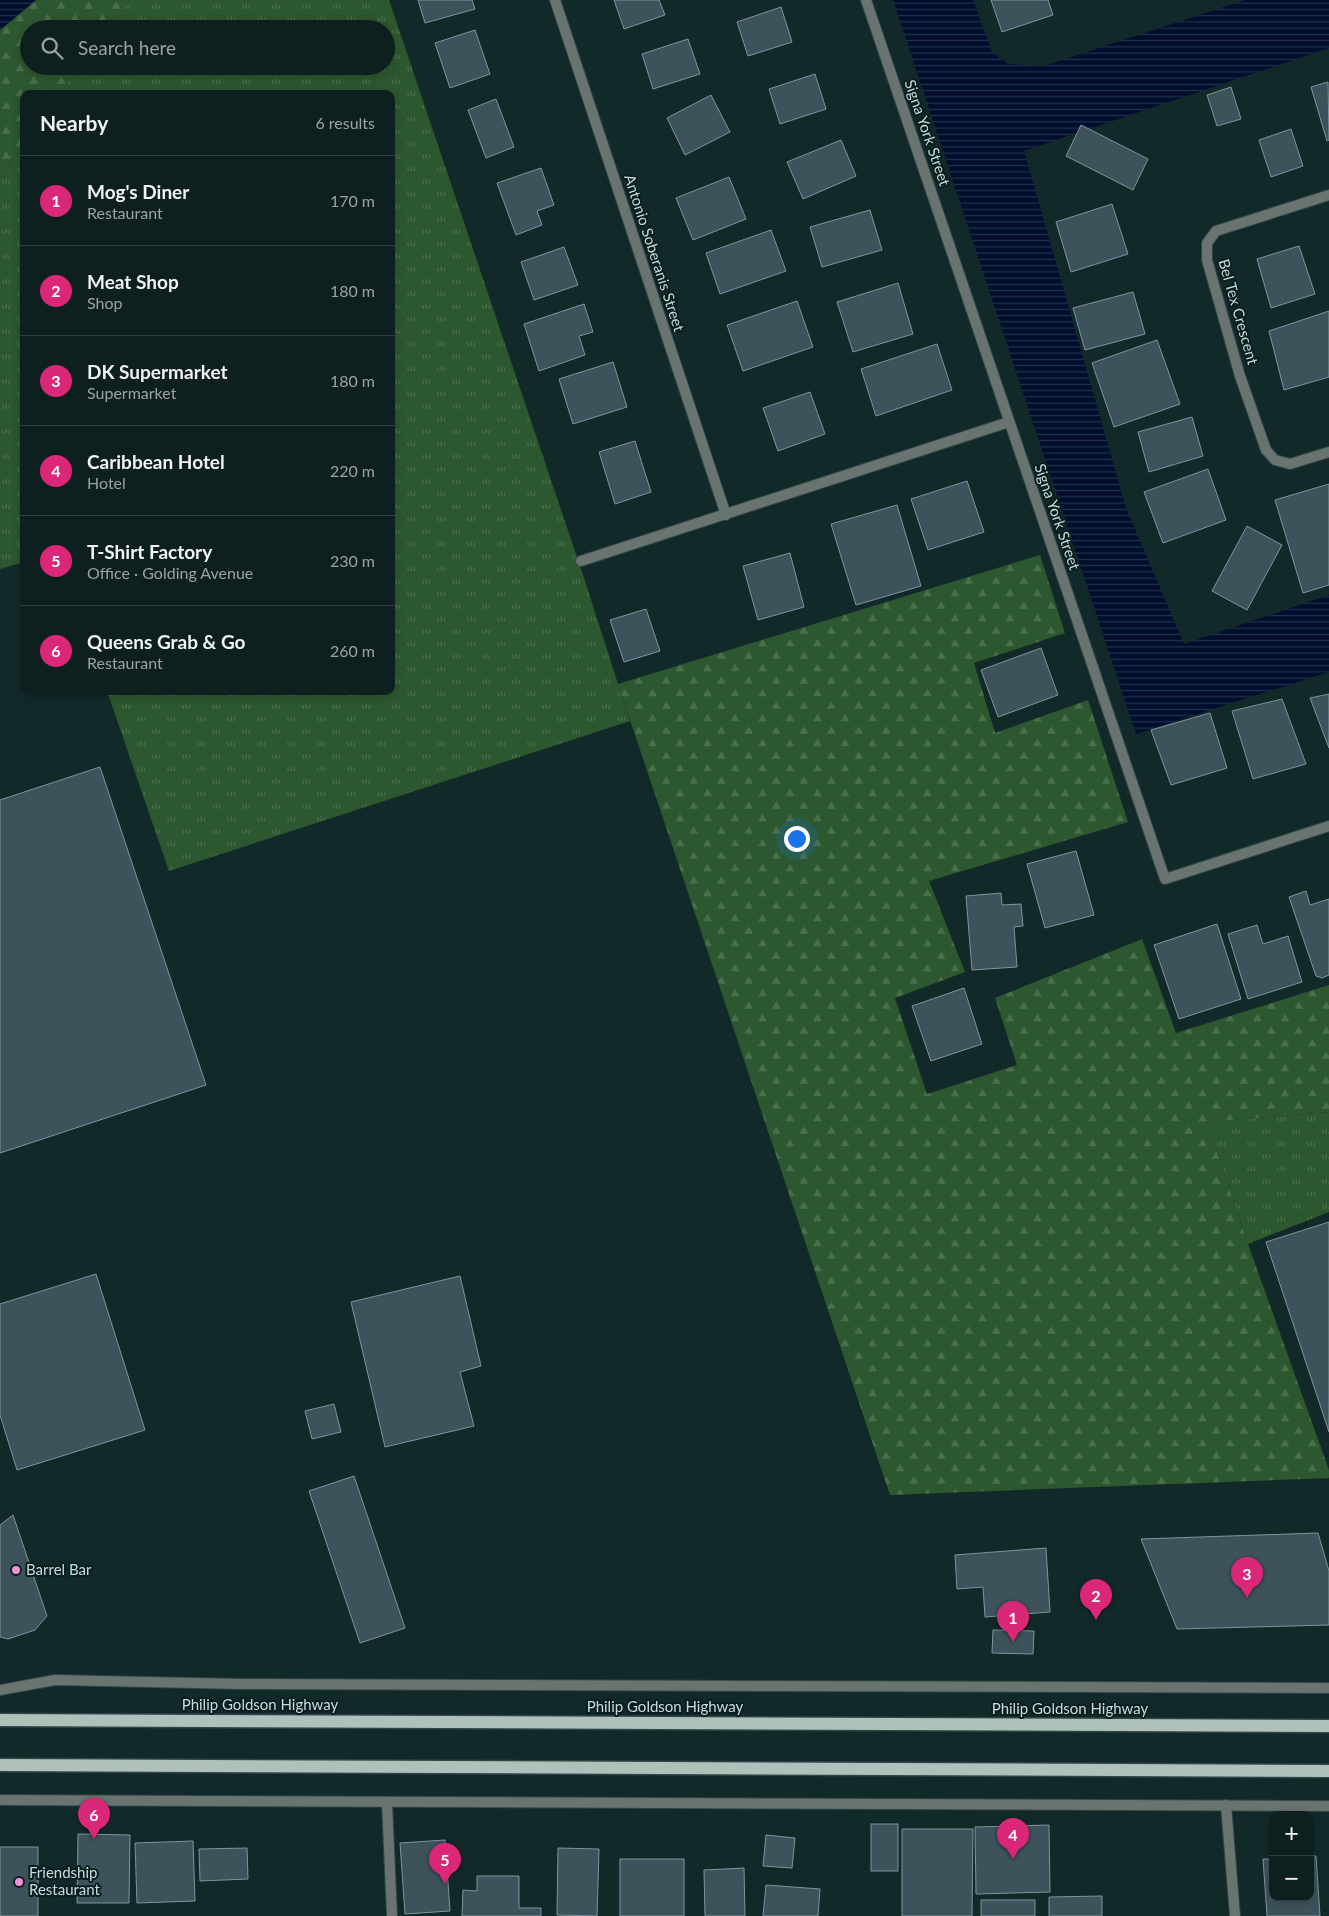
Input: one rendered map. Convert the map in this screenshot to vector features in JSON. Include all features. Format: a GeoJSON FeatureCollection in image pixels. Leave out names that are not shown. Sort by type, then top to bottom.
{"type":"FeatureCollection","features":[{"type":"Feature","properties":{"kind":"main road","name":"Philip Goldson Highway"},"geometry":{"type":"LineString","coordinates":[[0,1720],[1329,1726]]}},
{"type":"Feature","properties":{"kind":"main road"},"geometry":{"type":"LineString","coordinates":[[0,1765],[1329,1771]]}},
{"type":"Feature","properties":{"kind":"street","name":"Antonio Soberanis Street"},"geometry":{"type":"LineString","coordinates":[[555,0],[726,515]]}},
{"type":"Feature","properties":{"kind":"street","name":"Signa York Street"},"geometry":{"type":"LineString","coordinates":[[866,0],[1165,879],[1329,826]]}},
{"type":"Feature","properties":{"kind":"street","name":"Bel Tex Crescent"},"geometry":{"type":"LineString","coordinates":[[1329,195],[1216,231],[1207,243],[1207,260],[1240,376],[1266,450],[1275,460],[1290,464],[1329,452]]}},
{"type":"Feature","properties":{"kind":"street"},"geometry":{"type":"LineString","coordinates":[[581,562],[1009,422]]}},
{"type":"Feature","properties":{"kind":"street"},"geometry":{"type":"LineString","coordinates":[[0,1690],[55,1680],[260,1684],[1329,1688]]}},
{"type":"Feature","properties":{"kind":"street"},"geometry":{"type":"LineString","coordinates":[[0,1800],[1329,1806]]}},
{"type":"Feature","properties":{"kind":"street"},"geometry":{"type":"LineString","coordinates":[[387,1803],[392,1916]]}},
{"type":"Feature","properties":{"kind":"street"},"geometry":{"type":"LineString","coordinates":[[1226,1805],[1234,1916]]}},
{"type":"Feature","properties":{"kind":"green space"},"geometry":{"type":"Polygon","coordinates":[[[36,0],[130,0],[115,20],[20,20],[20,75],[74,75],[63,90],[20,90],[20,150],[0,177],[0,30],[36,0]]]}},
{"type":"Feature","properties":{"kind":"green space"},"geometry":{"type":"Polygon","coordinates":[[[130,0],[389,0],[583,575],[630,721],[169,871],[108,695],[395,695],[395,90],[63,90],[74,75],[395,75],[395,20],[115,20],[130,0]]]}},
{"type":"Feature","properties":{"kind":"green space"},"geometry":{"type":"Polygon","coordinates":[[[20,150],[20,563],[0,569],[0,177],[20,150]]]}},
{"type":"Feature","properties":{"kind":"green space"},"geometry":{"type":"Polygon","coordinates":[[[1040,555],[1065,633],[974,663],[995,733],[1088,700],[1128,822],[929,881],[965,972],[895,998],[927,1094],[1017,1065],[995,998],[1142,939],[1176,1033],[1329,985],[1329,1112],[1207,1122],[1248,1244],[1329,1470],[1329,1478],[890,1495],[618,684],[1040,555]]]}},
{"type":"Feature","properties":{"kind":"green space"},"geometry":{"type":"Polygon","coordinates":[[[1329,1112],[1329,1212],[1248,1244],[1207,1122],[1329,1112]]]}},
{"type":"Feature","properties":{"kind":"water"},"geometry":{"type":"Polygon","coordinates":[[[0,0],[36,0],[0,30],[0,0]]]}},
{"type":"Feature","properties":{"kind":"water"},"geometry":{"type":"Polygon","coordinates":[[[893,0],[973,0],[992,52],[1008,64],[1044,66],[1245,0],[1329,0],[1329,48],[1024,151],[1126,508],[1184,644],[1329,595],[1329,672],[1136,734],[893,0]]]}},
{"type":"Feature","properties":{"kind":"building"},"geometry":{"type":"Polygon","coordinates":[[[418,0],[472,0],[475,9],[425,23],[418,0]]]}},
{"type":"Feature","properties":{"kind":"building"},"geometry":{"type":"Polygon","coordinates":[[[614,0],[659,0],[665,15],[624,29],[614,0]]]}},
{"type":"Feature","properties":{"kind":"building"},"geometry":{"type":"Polygon","coordinates":[[[991,0],[1048,0],[1053,15],[1002,32],[991,0]]]}},
{"type":"Feature","properties":{"kind":"building"},"geometry":{"type":"Polygon","coordinates":[[[781,7],[792,42],[748,56],[737,22],[781,7]]]}},
{"type":"Feature","properties":{"kind":"building"},"geometry":{"type":"Polygon","coordinates":[[[475,30],[490,74],[450,88],[435,43],[475,30]]]}},
{"type":"Feature","properties":{"kind":"building"},"geometry":{"type":"Polygon","coordinates":[[[688,39],[700,74],[653,89],[642,54],[688,39]]]}},
{"type":"Feature","properties":{"kind":"building"},"geometry":{"type":"Polygon","coordinates":[[[815,74],[826,109],[780,124],[769,89],[815,74]]]}},
{"type":"Feature","properties":{"kind":"building"},"geometry":{"type":"Polygon","coordinates":[[[1328,82],[1329,140],[1327,141],[1311,87],[1328,82]]]}},
{"type":"Feature","properties":{"kind":"building"},"geometry":{"type":"Polygon","coordinates":[[[1231,87],[1241,119],[1217,126],[1207,95],[1231,87]]]}},
{"type":"Feature","properties":{"kind":"building"},"geometry":{"type":"Polygon","coordinates":[[[711,95],[730,132],[685,155],[667,118],[711,95]]]}},
{"type":"Feature","properties":{"kind":"building"},"geometry":{"type":"Polygon","coordinates":[[[496,99],[514,147],[486,158],[468,110],[496,99]]]}},
{"type":"Feature","properties":{"kind":"building"},"geometry":{"type":"Polygon","coordinates":[[[1081,125],[1148,159],[1133,190],[1066,156],[1081,125]]]}},
{"type":"Feature","properties":{"kind":"building"},"geometry":{"type":"Polygon","coordinates":[[[1291,129],[1303,166],[1271,177],[1259,140],[1291,129]]]}},
{"type":"Feature","properties":{"kind":"building"},"geometry":{"type":"Polygon","coordinates":[[[841,140],[856,176],[803,199],[787,162],[841,140]]]}},
{"type":"Feature","properties":{"kind":"building"},"geometry":{"type":"Polygon","coordinates":[[[541,168],[554,205],[537,211],[542,225],[516,235],[497,183],[541,168]]]}},
{"type":"Feature","properties":{"kind":"building"},"geometry":{"type":"Polygon","coordinates":[[[729,177],[746,219],[693,240],[676,198],[729,177]]]}},
{"type":"Feature","properties":{"kind":"building"},"geometry":{"type":"Polygon","coordinates":[[[1112,204],[1128,254],[1071,272],[1056,222],[1112,204]]]}},
{"type":"Feature","properties":{"kind":"building"},"geometry":{"type":"Polygon","coordinates":[[[870,210],[882,250],[822,267],[810,227],[870,210]]]}},
{"type":"Feature","properties":{"kind":"building"},"geometry":{"type":"Polygon","coordinates":[[[771,230],[786,271],[720,294],[706,253],[771,230]]]}},
{"type":"Feature","properties":{"kind":"building"},"geometry":{"type":"Polygon","coordinates":[[[1299,246],[1315,294],[1271,308],[1257,259],[1299,246]]]}},
{"type":"Feature","properties":{"kind":"building"},"geometry":{"type":"Polygon","coordinates":[[[564,247],[578,285],[534,300],[521,262],[564,247]]]}},
{"type":"Feature","properties":{"kind":"building"},"geometry":{"type":"Polygon","coordinates":[[[898,283],[913,334],[853,352],[837,302],[898,283]]]}},
{"type":"Feature","properties":{"kind":"building"},"geometry":{"type":"Polygon","coordinates":[[[1133,292],[1145,334],[1085,350],[1073,308],[1133,292]]]}},
{"type":"Feature","properties":{"kind":"building"},"geometry":{"type":"Polygon","coordinates":[[[797,301],[813,347],[743,371],[727,325],[797,301]]]}},
{"type":"Feature","properties":{"kind":"building"},"geometry":{"type":"Polygon","coordinates":[[[584,304],[593,332],[579,336],[585,355],[539,371],[524,324],[584,304]]]}},
{"type":"Feature","properties":{"kind":"building"},"geometry":{"type":"Polygon","coordinates":[[[1329,311],[1329,377],[1284,390],[1269,331],[1329,311]]]}},
{"type":"Feature","properties":{"kind":"building"},"geometry":{"type":"Polygon","coordinates":[[[1157,340],[1180,404],[1114,427],[1092,363],[1157,340]]]}},
{"type":"Feature","properties":{"kind":"building"},"geometry":{"type":"Polygon","coordinates":[[[937,344],[952,390],[876,416],[861,369],[937,344]]]}},
{"type":"Feature","properties":{"kind":"building"},"geometry":{"type":"Polygon","coordinates":[[[613,362],[627,407],[573,424],[559,379],[613,362]]]}},
{"type":"Feature","properties":{"kind":"building"},"geometry":{"type":"Polygon","coordinates":[[[810,392],[825,434],[778,451],[763,408],[810,392]]]}},
{"type":"Feature","properties":{"kind":"building"},"geometry":{"type":"Polygon","coordinates":[[[1192,417],[1203,456],[1149,472],[1138,432],[1192,417]]]}},
{"type":"Feature","properties":{"kind":"building"},"geometry":{"type":"Polygon","coordinates":[[[635,441],[651,492],[615,504],[599,452],[635,441]]]}},
{"type":"Feature","properties":{"kind":"building"},"geometry":{"type":"Polygon","coordinates":[[[1208,469],[1226,520],[1163,543],[1144,492],[1208,469]]]}},
{"type":"Feature","properties":{"kind":"building"},"geometry":{"type":"Polygon","coordinates":[[[967,481],[984,532],[928,550],[911,499],[967,481]]]}},
{"type":"Feature","properties":{"kind":"building"},"geometry":{"type":"Polygon","coordinates":[[[1329,484],[1329,585],[1303,593],[1275,500],[1329,484]]]}},
{"type":"Feature","properties":{"kind":"building"},"geometry":{"type":"Polygon","coordinates":[[[897,505],[921,586],[856,605],[831,524],[897,505]]]}},
{"type":"Feature","properties":{"kind":"building"},"geometry":{"type":"Polygon","coordinates":[[[1247,526],[1282,545],[1247,610],[1212,591],[1247,526]]]}},
{"type":"Feature","properties":{"kind":"building"},"geometry":{"type":"Polygon","coordinates":[[[790,553],[804,607],[758,620],[743,566],[790,553]]]}},
{"type":"Feature","properties":{"kind":"building"},"geometry":{"type":"Polygon","coordinates":[[[646,609],[660,651],[624,662],[610,620],[646,609]]]}},
{"type":"Feature","properties":{"kind":"building"},"geometry":{"type":"Polygon","coordinates":[[[1041,648],[1058,695],[998,717],[981,670],[1041,648]]]}},
{"type":"Feature","properties":{"kind":"building"},"geometry":{"type":"Polygon","coordinates":[[[1329,694],[1329,748],[1310,698],[1329,694]]]}},
{"type":"Feature","properties":{"kind":"building"},"geometry":{"type":"Polygon","coordinates":[[[1282,699],[1306,764],[1253,779],[1232,711],[1282,699]]]}},
{"type":"Feature","properties":{"kind":"building"},"geometry":{"type":"Polygon","coordinates":[[[1210,713],[1227,768],[1171,785],[1151,730],[1210,713]]]}},
{"type":"Feature","properties":{"kind":"building"},"geometry":{"type":"Polygon","coordinates":[[[100,767],[206,1085],[0,1153],[0,800],[100,767]]]}},
{"type":"Feature","properties":{"kind":"building"},"geometry":{"type":"Polygon","coordinates":[[[1076,851],[1094,915],[1045,928],[1027,864],[1076,851]]]}},
{"type":"Feature","properties":{"kind":"building"},"geometry":{"type":"Polygon","coordinates":[[[1306,891],[1310,905],[1329,899],[1329,975],[1322,978],[1316,976],[1289,897],[1306,891]]]}},
{"type":"Feature","properties":{"kind":"building"},"geometry":{"type":"Polygon","coordinates":[[[1001,893],[1002,905],[1021,904],[1023,926],[1014,927],[1017,967],[972,970],[966,896],[1001,893]]]}},
{"type":"Feature","properties":{"kind":"building"},"geometry":{"type":"Polygon","coordinates":[[[1217,924],[1241,999],[1179,1019],[1154,945],[1217,924]]]}},
{"type":"Feature","properties":{"kind":"building"},"geometry":{"type":"Polygon","coordinates":[[[1257,925],[1263,944],[1288,936],[1302,982],[1248,999],[1228,934],[1257,925]]]}},
{"type":"Feature","properties":{"kind":"building"},"geometry":{"type":"Polygon","coordinates":[[[964,988],[982,1044],[931,1061],[912,1006],[964,988]]]}},
{"type":"Feature","properties":{"kind":"building"},"geometry":{"type":"Polygon","coordinates":[[[1329,1222],[1329,1432],[1266,1242],[1329,1222]]]}},
{"type":"Feature","properties":{"kind":"building"},"geometry":{"type":"Polygon","coordinates":[[[96,1274],[145,1430],[17,1470],[0,1415],[0,1304],[96,1274]]]}},
{"type":"Feature","properties":{"kind":"building"},"geometry":{"type":"Polygon","coordinates":[[[460,1276],[481,1366],[460,1372],[474,1426],[385,1447],[351,1302],[460,1276]]]}},
{"type":"Feature","properties":{"kind":"building"},"geometry":{"type":"Polygon","coordinates":[[[334,1404],[341,1432],[312,1439],[305,1411],[334,1404]]]}},
{"type":"Feature","properties":{"kind":"building"},"geometry":{"type":"Polygon","coordinates":[[[354,1476],[405,1628],[360,1643],[309,1491],[354,1476]]]}},
{"type":"Feature","properties":{"kind":"building","name":"Barrel Bar"},"geometry":{"type":"Polygon","coordinates":[[[13,1515],[47,1616],[35,1630],[8,1639],[0,1637],[0,1525],[13,1515]]]}},
{"type":"Feature","properties":{"kind":"building"},"geometry":{"type":"Polygon","coordinates":[[[1318,1533],[1329,1571],[1329,1625],[1177,1629],[1141,1539],[1318,1533]]]}},
{"type":"Feature","properties":{"kind":"building"},"geometry":{"type":"Polygon","coordinates":[[[1046,1548],[1050,1612],[985,1617],[983,1587],[957,1589],[955,1555],[1046,1548]]]}},
{"type":"Feature","properties":{"kind":"building"},"geometry":{"type":"Polygon","coordinates":[[[993,1630],[1034,1631],[1033,1654],[992,1653],[993,1630]]]}},
{"type":"Feature","properties":{"kind":"building"},"geometry":{"type":"Polygon","coordinates":[[[871,1824],[898,1824],[898,1871],[871,1871],[871,1824]]]}},
{"type":"Feature","properties":{"kind":"building"},"geometry":{"type":"Polygon","coordinates":[[[1049,1825],[1050,1892],[976,1894],[975,1827],[1049,1825]]]}},
{"type":"Feature","properties":{"kind":"building"},"geometry":{"type":"Polygon","coordinates":[[[902,1829],[973,1829],[972,1916],[902,1916],[902,1829]]]}},
{"type":"Feature","properties":{"kind":"building"},"geometry":{"type":"Polygon","coordinates":[[[78,1834],[130,1835],[129,1903],[77,1903],[78,1834]]]}},
{"type":"Feature","properties":{"kind":"building"},"geometry":{"type":"Polygon","coordinates":[[[766,1835],[795,1838],[792,1868],[763,1866],[766,1835]]]}},
{"type":"Feature","properties":{"kind":"building"},"geometry":{"type":"Polygon","coordinates":[[[445,1840],[450,1911],[405,1914],[400,1843],[445,1840]]]}},
{"type":"Feature","properties":{"kind":"building"},"geometry":{"type":"Polygon","coordinates":[[[193,1841],[195,1901],[137,1903],[135,1843],[193,1841]]]}},
{"type":"Feature","properties":{"kind":"building","name":"Friendship Restaurant"},"geometry":{"type":"Polygon","coordinates":[[[0,1847],[38,1847],[38,1916],[0,1916],[0,1847]]]}},
{"type":"Feature","properties":{"kind":"building"},"geometry":{"type":"Polygon","coordinates":[[[247,1848],[248,1879],[200,1881],[199,1849],[247,1848]]]}},
{"type":"Feature","properties":{"kind":"building"},"geometry":{"type":"Polygon","coordinates":[[[558,1848],[599,1849],[597,1916],[557,1915],[558,1848]]]}},
{"type":"Feature","properties":{"kind":"building"},"geometry":{"type":"Polygon","coordinates":[[[1314,1856],[1316,1856],[1320,1916],[1267,1916],[1263,1859],[1269,1859],[1269,1901],[1314,1901],[1314,1856]]]}},
{"type":"Feature","properties":{"kind":"building"},"geometry":{"type":"Polygon","coordinates":[[[620,1859],[684,1859],[684,1916],[620,1916],[620,1859]]]}},
{"type":"Feature","properties":{"kind":"building"},"geometry":{"type":"Polygon","coordinates":[[[744,1868],[745,1916],[705,1916],[704,1870],[744,1868]]]}},
{"type":"Feature","properties":{"kind":"building"},"geometry":{"type":"Polygon","coordinates":[[[477,1876],[519,1876],[519,1908],[541,1908],[541,1916],[462,1916],[463,1890],[477,1891],[477,1876]]]}},
{"type":"Feature","properties":{"kind":"building"},"geometry":{"type":"Polygon","coordinates":[[[766,1885],[820,1889],[818,1916],[763,1916],[766,1885]]]}},
{"type":"Feature","properties":{"kind":"building"},"geometry":{"type":"Polygon","coordinates":[[[1102,1896],[1102,1916],[1049,1916],[1049,1897],[1102,1896]]]}},
{"type":"Feature","properties":{"kind":"building"},"geometry":{"type":"Polygon","coordinates":[[[981,1900],[1035,1900],[1035,1916],[981,1916],[981,1900]]]}},
{"type":"Feature","properties":{"kind":"place","name":"Barrel Bar"},"geometry":{"type":"Point","coordinates":[16,1570]}},
{"type":"Feature","properties":{"kind":"place","name":"DK Supermarket"},"geometry":{"type":"Point","coordinates":[1247,1598]}},
{"type":"Feature","properties":{"kind":"place","name":"Meat Shop"},"geometry":{"type":"Point","coordinates":[1096,1620]}},
{"type":"Feature","properties":{"kind":"place","name":"Mog's Diner"},"geometry":{"type":"Point","coordinates":[1013,1642]}},
{"type":"Feature","properties":{"kind":"place","name":"Queens Grab & Go"},"geometry":{"type":"Point","coordinates":[94,1839]}},
{"type":"Feature","properties":{"kind":"place","name":"Caribbean Hotel"},"geometry":{"type":"Point","coordinates":[1013,1859]}},
{"type":"Feature","properties":{"kind":"place","name":"Friendship Restaurant"},"geometry":{"type":"Point","coordinates":[19,1882]}},
{"type":"Feature","properties":{"kind":"place","name":"T-Shirt Factory"},"geometry":{"type":"Point","coordinates":[445,1884]}}]}
